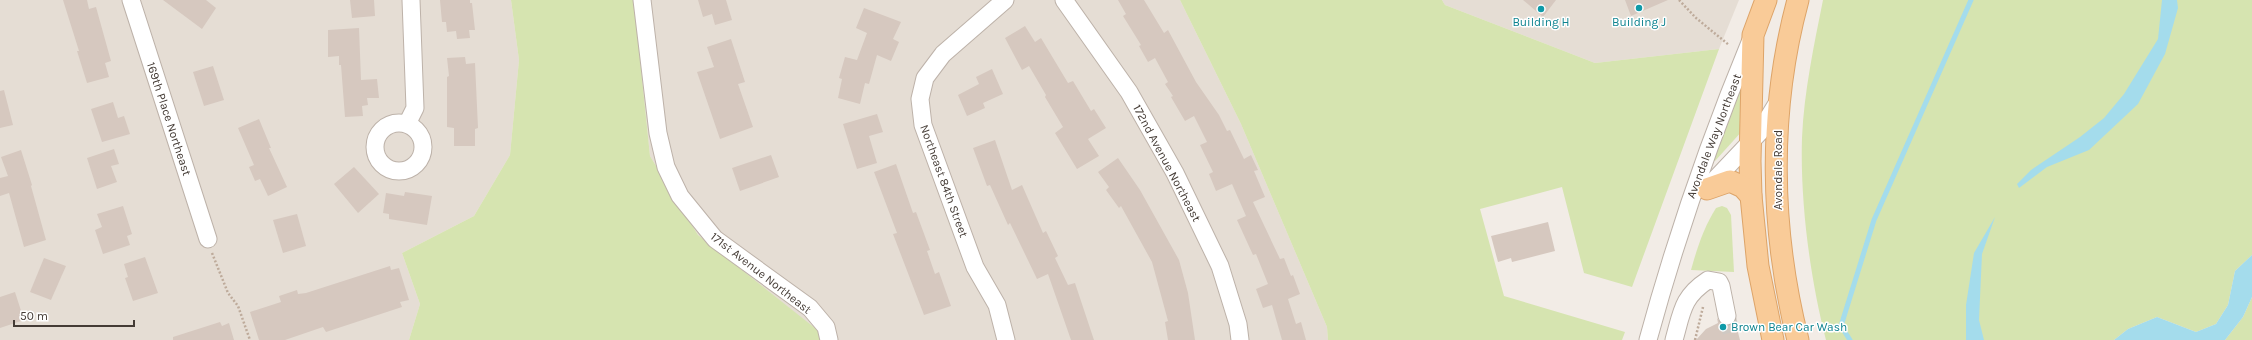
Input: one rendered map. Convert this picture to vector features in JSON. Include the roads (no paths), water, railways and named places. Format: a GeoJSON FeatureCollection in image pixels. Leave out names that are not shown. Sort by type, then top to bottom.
{"type":"FeatureCollection","features":[{"type":"Feature","properties":{"kind":"main road"},"geometry":{"type":"LineString","coordinates":[[1766,0],[1753,35],[1750,143],[1751,196],[1758,266],[1774,340]]}},
{"type":"Feature","properties":{"kind":"main road","name":"Avondale Road"},"geometry":{"type":"LineString","coordinates":[[1798,0],[1785,57],[1780,100],[1776,168],[1778,231],[1784,274],[1798,340]]}},
{"type":"Feature","properties":{"kind":"main road"},"geometry":{"type":"LineString","coordinates":[[1707,189],[1730,181],[1743,187],[1751,196]]}},
{"type":"Feature","properties":{"kind":"street","name":"169th Place Northeast"},"geometry":{"type":"LineString","coordinates":[[131,0],[208,239]]}},
{"type":"Feature","properties":{"kind":"street"},"geometry":{"type":"LineString","coordinates":[[406,124],[415,108],[411,0]]}},
{"type":"Feature","properties":{"kind":"street","name":"171st Avenue Northeast"},"geometry":{"type":"LineString","coordinates":[[642,0],[658,133],[666,167],[680,196],[715,239],[810,308],[826,327],[829,340]]}},
{"type":"Feature","properties":{"kind":"street","name":"Northeast 84th Street"},"geometry":{"type":"LineString","coordinates":[[1005,0],[943,54],[925,78],[920,99],[923,125],[975,267],[997,305],[1006,340]]}},
{"type":"Feature","properties":{"kind":"street","name":"172nd Avenue Northeast"},"geometry":{"type":"LineString","coordinates":[[1064,0],[1129,92],[1175,174],[1220,266],[1238,324],[1240,340]]}},
{"type":"Feature","properties":{"kind":"street","name":"Avondale Way Northeast"},"geometry":{"type":"LineString","coordinates":[[1648,340],[1676,239],[1719,117],[1753,35]]}},
{"type":"Feature","properties":{"kind":"street","name":"Avondale Way Northeast"},"geometry":{"type":"LineString","coordinates":[[1676,239],[1699,198],[1750,143],[1768,121],[1780,100]]}},
{"type":"Feature","properties":{"kind":"street"},"geometry":{"type":"LineString","coordinates":[[1674,340],[1685,303],[1695,288],[1708,280],[1719,282],[1727,316]]}},
{"type":"Feature","properties":{"kind":"street"},"geometry":{"type":"LineString","coordinates":[[1681,340],[1691,306],[1703,284]]}},
{"type":"Feature","properties":{"kind":"water"},"geometry":{"type":"Polygon","coordinates":[[[2162,0],[2177,0],[2178,8],[2165,54],[2138,104],[2089,150],[2047,167],[2019,188],[2017,184],[2031,170],[2080,137],[2104,118],[2124,94],[2158,39],[2162,0]]]}},
{"type":"Feature","properties":{"kind":"water"},"geometry":{"type":"Polygon","coordinates":[[[1995,217],[1982,254],[1979,320],[1984,340],[1966,340],[1966,305],[1974,253],[1995,217]]]}},
{"type":"Feature","properties":{"kind":"water"},"geometry":{"type":"Polygon","coordinates":[[[2252,255],[2252,297],[2243,317],[2225,340],[2114,340],[2128,329],[2157,317],[2196,332],[2216,324],[2228,305],[2235,271],[2252,255]]]}},
{"type":"Feature","properties":{"kind":"waterway"},"geometry":{"type":"LineString","coordinates":[[1850,340],[1841,326],[1874,220],[1971,0]]}},
{"type":"Feature","properties":{"kind":"tunnel"},"geometry":{"type":"LineString","coordinates":[[1727,316],[1733,340]]}},
{"type":"Feature","properties":{"kind":"place","name":"Building J"},"geometry":{"type":"Point","coordinates":[1639,8]}},
{"type":"Feature","properties":{"kind":"place","name":"Building H"},"geometry":{"type":"Point","coordinates":[1541,9]}},
{"type":"Feature","properties":{"kind":"place","name":"Brown Bear Car Wash"},"geometry":{"type":"Point","coordinates":[1723,327]}}]}
